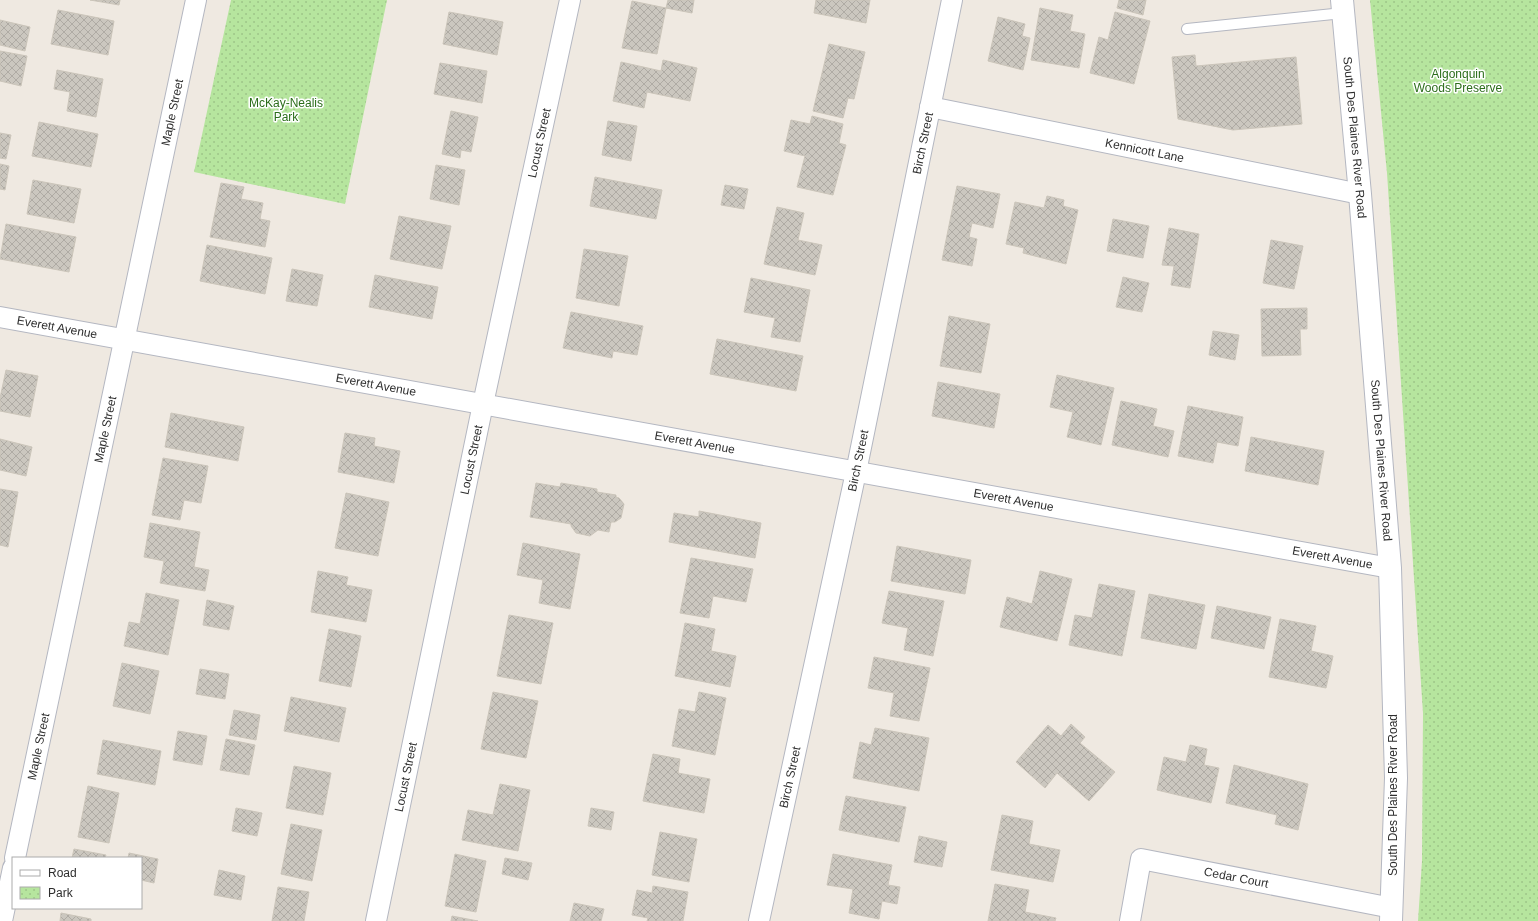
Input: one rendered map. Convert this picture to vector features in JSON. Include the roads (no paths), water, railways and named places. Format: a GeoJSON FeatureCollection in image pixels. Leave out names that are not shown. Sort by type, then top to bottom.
{"type":"FeatureCollection","features":[{"type":"Feature","properties":{"kind":"main road","name":"South Des Plaines River Road"},"geometry":{"type":"LineString","coordinates":[[1343,7],[1360,194],[1390,568],[1396,778],[1392,915]]}},
{"type":"Feature","properties":{"kind":"street","name":"Maple Street"},"geometry":{"type":"LineString","coordinates":[[15,857],[196,0]]}},
{"type":"Feature","properties":{"kind":"street","name":"Locust Street"},"geometry":{"type":"LineString","coordinates":[[376,921],[483,404],[570,0]]}},
{"type":"Feature","properties":{"kind":"street","name":"Birch Street"},"geometry":{"type":"LineString","coordinates":[[759,921],[856,472],[952,0]]}},
{"type":"Feature","properties":{"kind":"street","name":"Kennicott Lane"},"geometry":{"type":"LineString","coordinates":[[930,107],[1360,194]]}},
{"type":"Feature","properties":{"kind":"street","name":"Everett Avenue"},"geometry":{"type":"LineString","coordinates":[[0,317],[1390,568]]}},
{"type":"Feature","properties":{"kind":"street","name":"Cedar Court"},"geometry":{"type":"LineString","coordinates":[[1130,921],[1141,859],[1392,915]]}},
{"type":"Feature","properties":{"kind":"street"},"geometry":{"type":"LineString","coordinates":[[2,921],[12,873]]}},
{"type":"Feature","properties":{"kind":"lane"},"geometry":{"type":"LineString","coordinates":[[1186,29],[1343,7]]}},
{"type":"Feature","properties":{"kind":"park label","name":"Algonquin Woods Preserve"},"geometry":{"type":"Point","coordinates":[1458,81]}},
{"type":"Feature","properties":{"kind":"park label","name":"McKay-Nealis Park"},"geometry":{"type":"Point","coordinates":[286,110]}}]}
